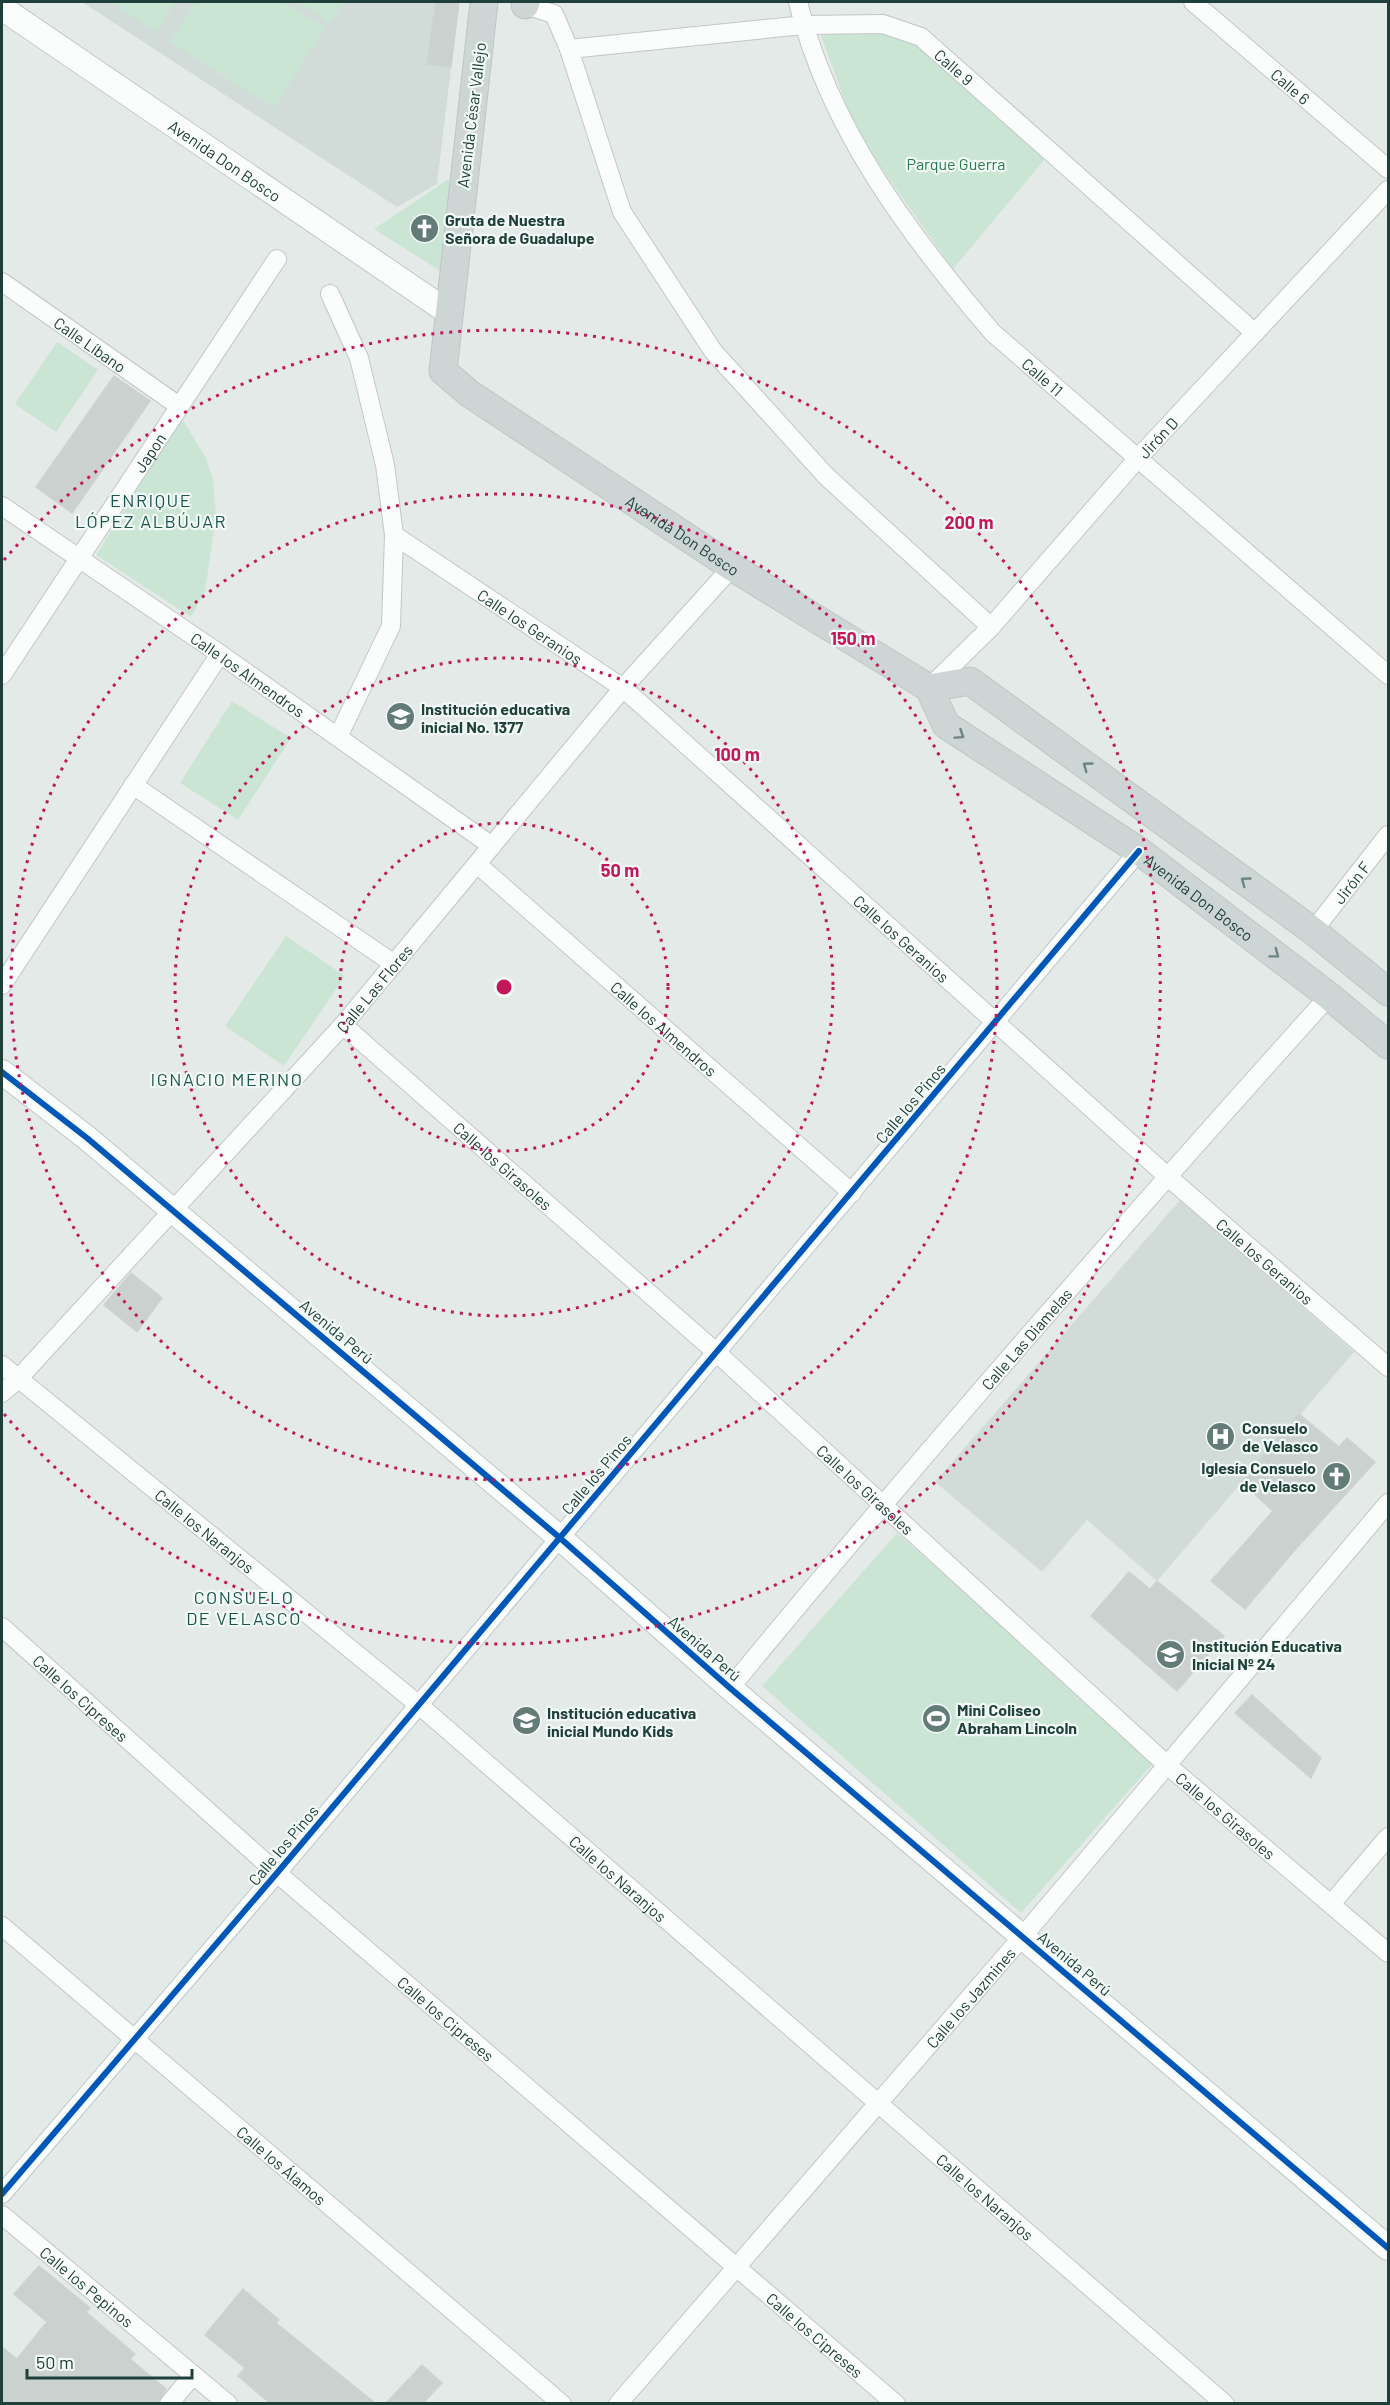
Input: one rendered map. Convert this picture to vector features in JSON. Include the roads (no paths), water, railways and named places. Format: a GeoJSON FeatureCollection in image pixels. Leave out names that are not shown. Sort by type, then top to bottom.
{"type":"FeatureCollection","features":[{"type":"Feature","properties":{"kind":"main road","name":"Avenida César Vallejo"},"geometry":{"type":"LineString","coordinates":[[443,371],[484,2]]}},
{"type":"Feature","properties":{"kind":"main road","name":"Avenida Don Bosco"},"geometry":{"type":"LineString","coordinates":[[443,371],[470,394],[732,567],[929,688],[946,725],[1139,851],[1329,996],[1389,1045]]}},
{"type":"Feature","properties":{"kind":"main road"},"geometry":{"type":"LineString","coordinates":[[929,688],[970,681],[1313,931],[1389,992]]}},
{"type":"Feature","properties":{"kind":"street","name":"Calle 11"},"geometry":{"type":"LineString","coordinates":[[798,2],[804,26],[830,99],[868,166],[947,279],[993,333],[1389,675]]}},
{"type":"Feature","properties":{"kind":"street","name":"Calle 6"},"geometry":{"type":"LineString","coordinates":[[1194,2],[1389,169]]}},
{"type":"Feature","properties":{"kind":"street"},"geometry":{"type":"LineString","coordinates":[[525,3],[546,9],[554,14],[569,49],[622,212],[713,351],[826,476],[992,627]]}},
{"type":"Feature","properties":{"kind":"street","name":"Avenida Don Bosco"},"geometry":{"type":"LineString","coordinates":[[2,8],[448,312]]}},
{"type":"Feature","properties":{"kind":"street","name":"Calle 9"},"geometry":{"type":"LineString","coordinates":[[569,49],[804,26],[883,24],[921,38],[1256,333]]}},
{"type":"Feature","properties":{"kind":"street","name":"Jirón D"},"geometry":{"type":"LineString","coordinates":[[929,688],[992,627],[1139,457],[1389,190]]}},
{"type":"Feature","properties":{"kind":"street","name":"Japon"},"geometry":{"type":"LineString","coordinates":[[2,675],[277,259]]}},
{"type":"Feature","properties":{"kind":"street","name":"Calle Líbano"},"geometry":{"type":"LineString","coordinates":[[2,282],[179,406]]}},
{"type":"Feature","properties":{"kind":"street"},"geometry":{"type":"LineString","coordinates":[[330,294],[359,358],[385,465],[394,535],[391,626],[338,737]]}},
{"type":"Feature","properties":{"kind":"street","name":"Calle los Almendros"},"geometry":{"type":"LineString","coordinates":[[2,506],[77,560],[220,654],[492,846]]}},
{"type":"Feature","properties":{"kind":"street","name":"Calle los Geranios"},"geometry":{"type":"LineString","coordinates":[[394,535],[623,688],[1167,1176],[1389,1367]]}},
{"type":"Feature","properties":{"kind":"street","name":"Calle Las Flores"},"geometry":{"type":"LineString","coordinates":[[2,1393],[18,1379],[343,1025],[623,688],[732,567]]}},
{"type":"Feature","properties":{"kind":"street"},"geometry":{"type":"LineString","coordinates":[[2,985],[220,654]]}},
{"type":"Feature","properties":{"kind":"street"},"geometry":{"type":"LineString","coordinates":[[133,785],[394,964]]}},
{"type":"Feature","properties":{"kind":"street","name":"Jirón F"},"geometry":{"type":"LineString","coordinates":[[1313,931],[1389,836]]}},
{"type":"Feature","properties":{"kind":"street","name":"Calle los Pinos"},"geometry":{"type":"LineString","coordinates":[[2,2194],[277,1874],[1139,851]]}},
{"type":"Feature","properties":{"kind":"street","name":"Calle los Almendros"},"geometry":{"type":"LineString","coordinates":[[477,864],[852,1193]]}},
{"type":"Feature","properties":{"kind":"street","name":"Calle Las Diamelas"},"geometry":{"type":"LineString","coordinates":[[730,1688],[881,1504],[1167,1176],[1329,996]]}},
{"type":"Feature","properties":{"kind":"street","name":"Calle los Girasoles"},"geometry":{"type":"LineString","coordinates":[[343,1025],[717,1353],[1167,1765],[1389,1953]]}},
{"type":"Feature","properties":{"kind":"street","name":"Avenida Perú"},"geometry":{"type":"LineString","coordinates":[[2,1072],[87,1138],[560,1538],[730,1688],[1389,2248]]}},
{"type":"Feature","properties":{"kind":"street","name":"Calle los Naranjos"},"geometry":{"type":"LineString","coordinates":[[2,1365],[419,1705],[1225,2403]]}},
{"type":"Feature","properties":{"kind":"street","name":"Calle los Jazmines"},"geometry":{"type":"LineString","coordinates":[[618,2403],[1023,1936],[1389,1503]]}},
{"type":"Feature","properties":{"kind":"street","name":"Calle los Cipreses"},"geometry":{"type":"LineString","coordinates":[[2,1627],[277,1874],[896,2403]]}},
{"type":"Feature","properties":{"kind":"street"},"geometry":{"type":"LineString","coordinates":[[1330,1904],[1389,1837]]}},
{"type":"Feature","properties":{"kind":"street","name":"Calle los Álamos"},"geometry":{"type":"LineString","coordinates":[[2,1926],[132,2040],[562,2403]]}},
{"type":"Feature","properties":{"kind":"street","name":"Calle los Pepinos"},"geometry":{"type":"LineString","coordinates":[[2,2215],[228,2403]]}},
{"type":"Feature","properties":{"kind":"street"},"geometry":{"type":"LineString","coordinates":[[169,2403],[194,2375]]}},
{"type":"Feature","properties":{"kind":"place","name":"Gruta de Nuestra Señora de Guadalupe"},"geometry":{"type":"Point","coordinates":[424,228]}},
{"type":"Feature","properties":{"kind":"place","name":"Institución educativa inicial No. 1377"},"geometry":{"type":"Point","coordinates":[400,717]}},
{"type":"Feature","properties":{"kind":"place","name":"Consuelo de Velasco"},"geometry":{"type":"Point","coordinates":[1221,1436]}},
{"type":"Feature","properties":{"kind":"place","name":"Iglesía Consuelo de Velasco"},"geometry":{"type":"Point","coordinates":[1337,1476]}},
{"type":"Feature","properties":{"kind":"place","name":"Institución Educativa Inicial Nº 24"},"geometry":{"type":"Point","coordinates":[1171,1654]}},
{"type":"Feature","properties":{"kind":"place","name":"Mini Coliseo Abraham Lincoln"},"geometry":{"type":"Point","coordinates":[936,1718]}},
{"type":"Feature","properties":{"kind":"place","name":"Institución educativa inicial Mundo Kids"},"geometry":{"type":"Point","coordinates":[526,1721]}},
{"type":"Feature","properties":{"kind":"district","name":"ENRIQUE LÓPEZ ALBÚJAR"},"geometry":{"type":"Point","coordinates":[151,510]}},
{"type":"Feature","properties":{"kind":"district","name":"IGNACIO MERINO"},"geometry":{"type":"Point","coordinates":[227,1079]}},
{"type":"Feature","properties":{"kind":"district","name":"CONSUELO DE VELASCO"},"geometry":{"type":"Point","coordinates":[244,1607]}},
{"type":"Feature","properties":{"kind":"park label","name":"Parque Guerra"},"geometry":{"type":"Point","coordinates":[956,163]}}]}
